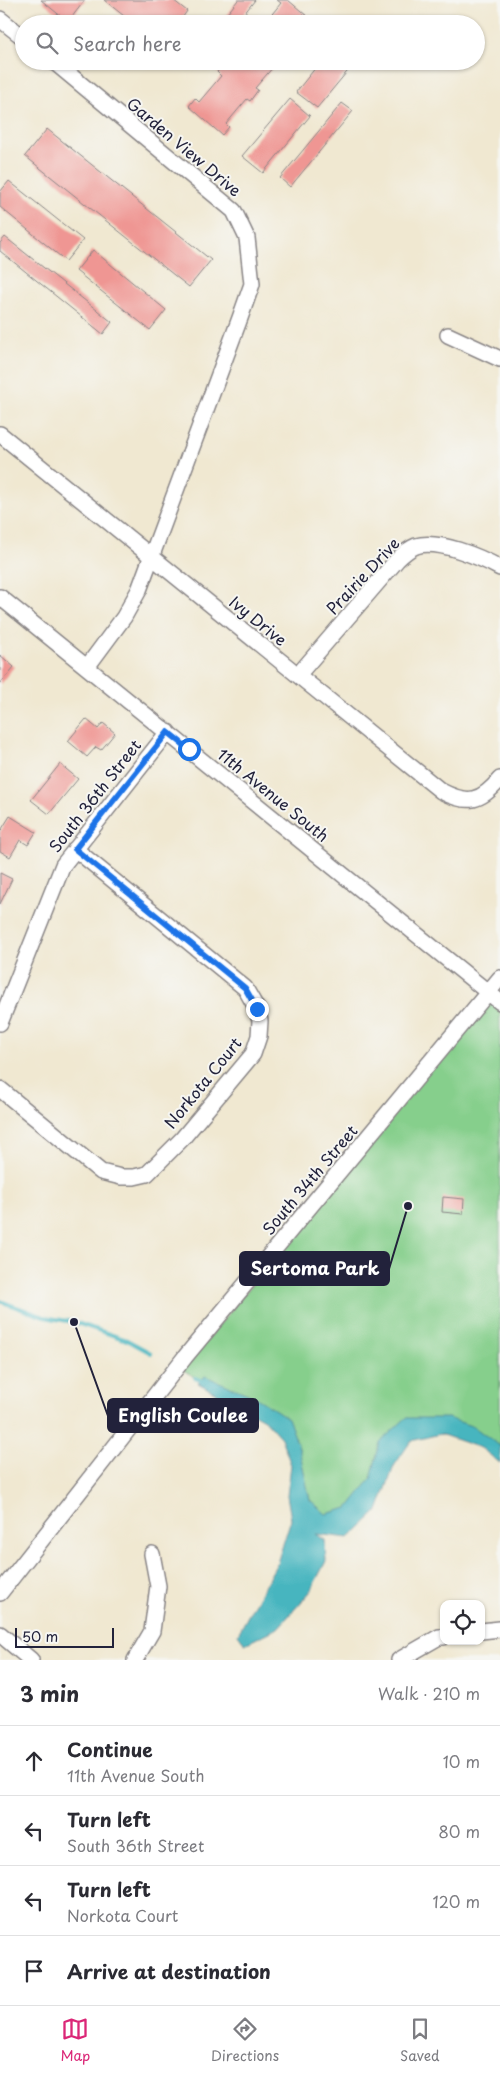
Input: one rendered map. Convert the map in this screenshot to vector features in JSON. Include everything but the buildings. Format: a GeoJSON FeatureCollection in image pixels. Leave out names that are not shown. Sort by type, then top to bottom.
{"type":"FeatureCollection","features":[{"type":"Feature","properties":{"kind":"street"},"geometry":{"type":"LineString","coordinates":[[0,19],[15,31]]}},
{"type":"Feature","properties":{"kind":"street","name":"Garden View Drive"},"geometry":{"type":"LineString","coordinates":[[64,70],[234,211],[247,238],[252,284],[150,556]]}},
{"type":"Feature","properties":{"kind":"street"},"geometry":{"type":"LineString","coordinates":[[448,335],[500,359]]}},
{"type":"Feature","properties":{"kind":"street","name":"Ivy Drive"},"geometry":{"type":"LineString","coordinates":[[0,434],[442,791],[457,799],[474,799],[487,794],[500,778]]}},
{"type":"Feature","properties":{"kind":"street","name":"Prairie Drive"},"geometry":{"type":"LineString","coordinates":[[298,675],[397,560],[415,546],[428,544],[447,548],[470,555],[500,568]]}},
{"type":"Feature","properties":{"kind":"street"},"geometry":{"type":"LineString","coordinates":[[87,667],[124,617],[138,590],[150,556]]}},
{"type":"Feature","properties":{"kind":"street","name":"11th Avenue South"},"geometry":{"type":"LineString","coordinates":[[0,596],[500,1002]]}},
{"type":"Feature","properties":{"kind":"street","name":"South 36th Street"},"geometry":{"type":"LineString","coordinates":[[0,1024],[63,865],[168,732]]}},
{"type":"Feature","properties":{"kind":"street","name":"Norkota Court"},"geometry":{"type":"LineString","coordinates":[[0,1089],[102,1172],[121,1177],[134,1177],[147,1174],[182,1139],[253,1054],[259,1036],[260,1021],[257,1009],[245,988],[75,849]]}},
{"type":"Feature","properties":{"kind":"street","name":"South 34th Street"},"geometry":{"type":"LineString","coordinates":[[0,1593],[176,1368],[500,978]]}},
{"type":"Feature","properties":{"kind":"street"},"geometry":{"type":"LineString","coordinates":[[134,1660],[152,1631],[158,1586],[152,1554]]}},
{"type":"Feature","properties":{"kind":"street"},"geometry":{"type":"LineString","coordinates":[[485,1631],[500,1629]]}},
{"type":"Feature","properties":{"kind":"street"},"geometry":{"type":"LineString","coordinates":[[0,1634],[31,1660]]}},
{"type":"Feature","properties":{"kind":"street"},"geometry":{"type":"LineString","coordinates":[[399,1660],[440,1637]]}},
{"type":"Feature","properties":{"kind":"green space"},"geometry":{"type":"Polygon","coordinates":[[[488,992],[500,1001],[500,1451],[485,1438],[412,1428],[349,1527],[308,1523],[294,1454],[272,1421],[183,1370],[488,992]]]}},
{"type":"Feature","properties":{"kind":"water"},"geometry":{"type":"Polygon","coordinates":[[[205,1376],[255,1397],[288,1418],[299,1448],[310,1500],[326,1514],[348,1508],[371,1479],[380,1442],[406,1418],[448,1418],[474,1427],[500,1446],[500,1463],[481,1448],[440,1434],[411,1441],[394,1466],[378,1511],[349,1538],[316,1534],[325,1540],[326,1561],[310,1592],[278,1628],[245,1644],[238,1634],[277,1563],[291,1519],[287,1495],[291,1465],[281,1438],[264,1419],[198,1383],[205,1376]]]}},
{"type":"Feature","properties":{"kind":"waterway"},"geometry":{"type":"LineString","coordinates":[[0,1301],[44,1317],[74,1322],[127,1340],[151,1353]]}},
{"type":"Feature","properties":{"kind":"waterway"},"geometry":{"type":"LineString","coordinates":[[195,1378],[205,1382]]}},
{"type":"Feature","properties":{"kind":"place","name":"Sertoma Park"},"geometry":{"type":"Point","coordinates":[408,1206]}},
{"type":"Feature","properties":{"kind":"place","name":"English Coulee"},"geometry":{"type":"Point","coordinates":[74,1322]}},
{"type":"Feature","properties":{"kind":"route"},"geometry":{"type":"LineString","coordinates":[[189,749],[168,732],[75,849],[245,988],[257,1009]]}}]}
